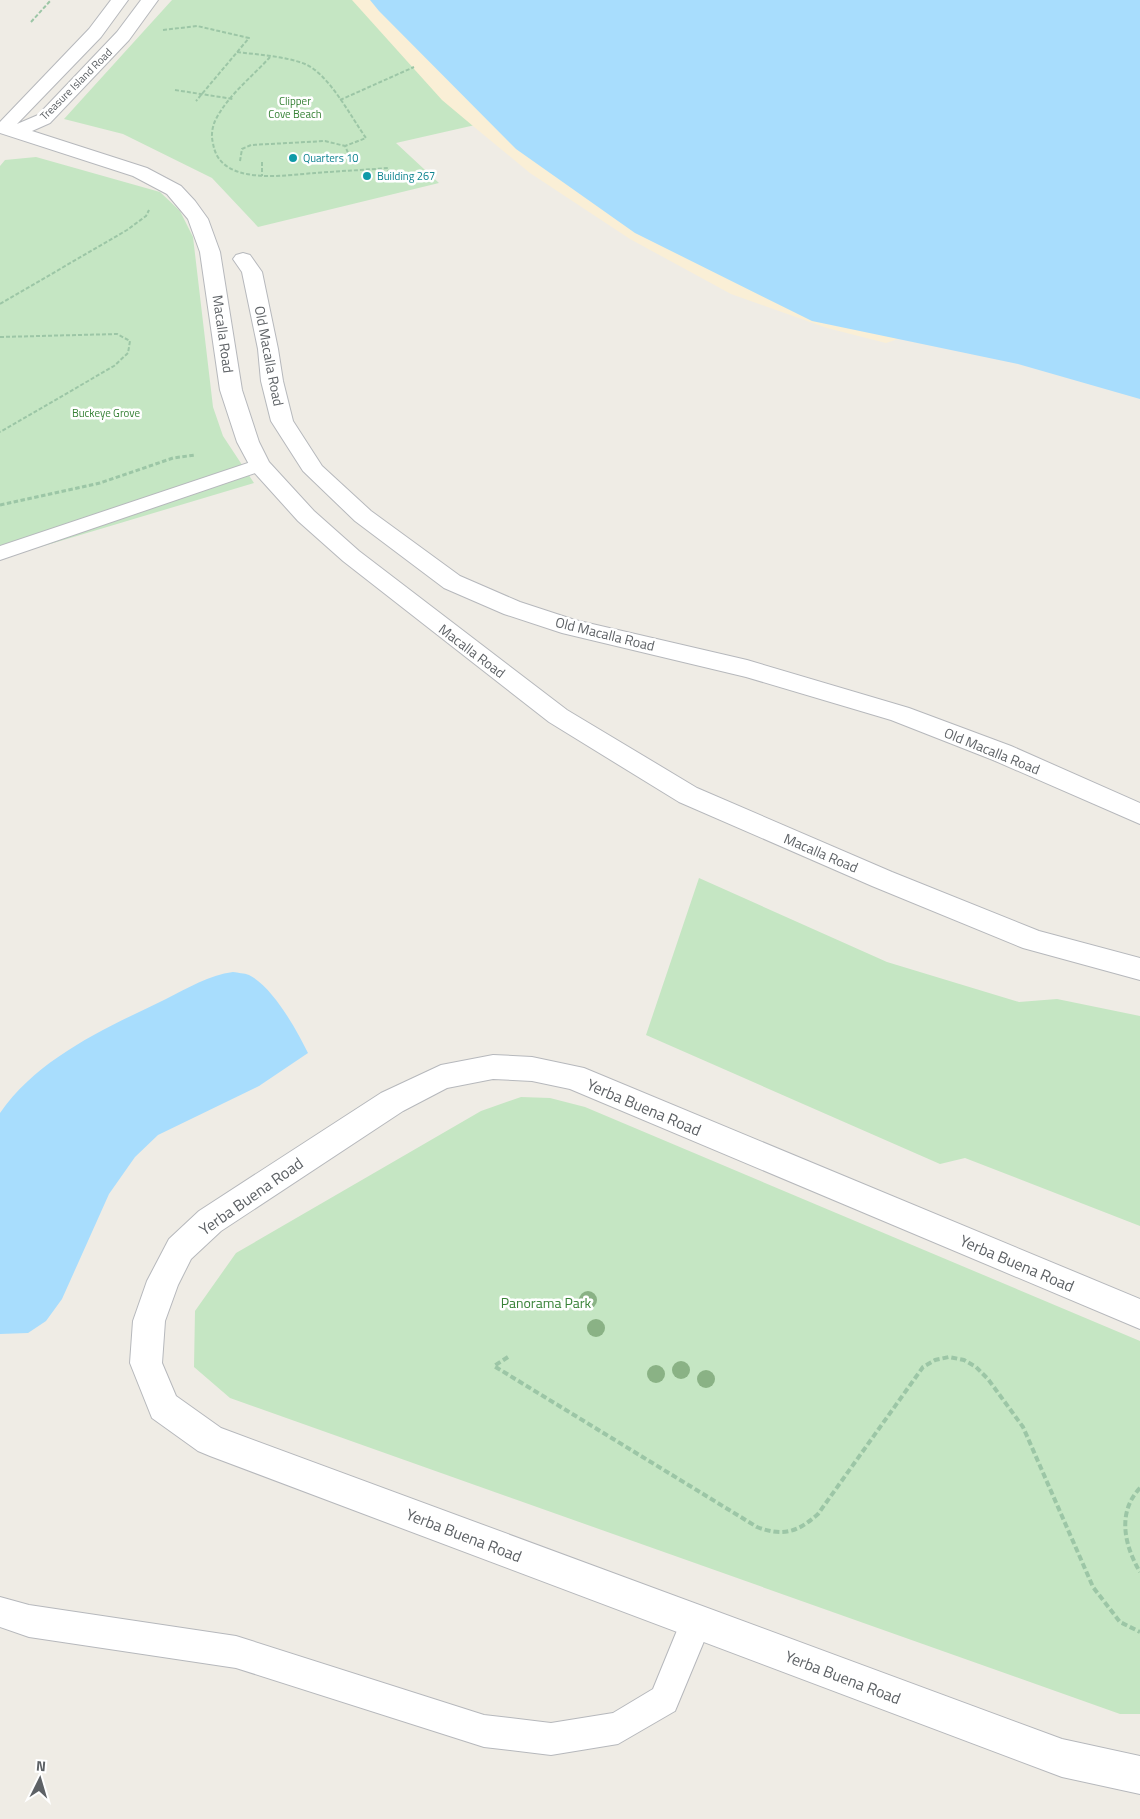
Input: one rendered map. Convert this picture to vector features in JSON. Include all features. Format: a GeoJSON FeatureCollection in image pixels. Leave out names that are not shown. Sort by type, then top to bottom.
{"type":"FeatureCollection","features":[{"type":"Feature","properties":{"kind":"street","name":"Treasure Island Road"},"geometry":{"type":"LineString","coordinates":[[120,0],[95,33],[4,128],[16,132],[44,119],[123,36],[150,0]]}},
{"type":"Feature","properties":{"kind":"street","name":"Macalla Road"},"geometry":{"type":"LineString","coordinates":[[16,132],[140,172],[174,190],[188,205],[198,219],[210,252],[231,390],[248,442],[260,465],[306,516],[420,611],[558,716],[688,795],[882,879],[1033,940],[1140,969]]}},
{"type":"Feature","properties":{"kind":"street","name":"Old Macalla Road"},"geometry":{"type":"LineString","coordinates":[[243,259],[252,272],[268,349],[272,381],[282,421],[314,471],[363,516],[452,582],[512,608],[571,626],[747,669],[900,714],[1002,753],[1140,814]]}},
{"type":"Feature","properties":{"kind":"street","name":"Yerba Buena Road"},"geometry":{"type":"LineString","coordinates":[[1140,1314],[574,1078],[532,1069],[493,1067],[441,1077],[400,1097],[210,1221],[180,1249],[163,1281],[149,1321],[146,1364],[164,1407],[210,1440],[1062,1758],[1140,1774]]}},
{"type":"Feature","properties":{"kind":"lane"},"geometry":{"type":"LineString","coordinates":[[0,553],[260,465]]}},
{"type":"Feature","properties":{"kind":"lane"},"geometry":{"type":"LineString","coordinates":[[0,1612],[29,1621],[236,1652],[484,1731],[551,1739],[618,1728],[664,1700],[696,1622]]}},
{"type":"Feature","properties":{"kind":"path"},"geometry":{"type":"LineString","coordinates":[[31,22],[51,0]]}},
{"type":"Feature","properties":{"kind":"path"},"geometry":{"type":"LineString","coordinates":[[163,30],[175,31],[189,26],[224,31],[249,38],[196,101]]}},
{"type":"Feature","properties":{"kind":"path"},"geometry":{"type":"LineString","coordinates":[[238,52],[307,66],[324,78],[366,138],[345,146],[326,141],[251,145],[242,149],[240,161]]}},
{"type":"Feature","properties":{"kind":"path"},"geometry":{"type":"LineString","coordinates":[[270,57],[217,118],[212,134],[213,152],[222,163],[246,174],[262,176],[388,168],[389,176]]}},
{"type":"Feature","properties":{"kind":"path"},"geometry":{"type":"LineString","coordinates":[[340,100],[414,67]]}},
{"type":"Feature","properties":{"kind":"path"},"geometry":{"type":"LineString","coordinates":[[175,90],[233,99]]}},
{"type":"Feature","properties":{"kind":"path"},"geometry":{"type":"LineString","coordinates":[[345,146],[349,155]]}},
{"type":"Feature","properties":{"kind":"path"},"geometry":{"type":"LineString","coordinates":[[262,162],[262,176]]}},
{"type":"Feature","properties":{"kind":"path"},"geometry":{"type":"LineString","coordinates":[[0,304],[127,230],[146,216],[150,207]]}},
{"type":"Feature","properties":{"kind":"path"},"geometry":{"type":"LineString","coordinates":[[0,337],[111,333],[126,337],[130,341],[130,348],[125,357],[114,366],[0,432]]}},
{"type":"Feature","properties":{"kind":"path"},"geometry":{"type":"LineString","coordinates":[[508,1357],[494,1366],[757,1527],[772,1534],[789,1534],[805,1526],[818,1514],[923,1367],[935,1360],[949,1358],[964,1360],[976,1367],[988,1379],[1023,1428],[1093,1587],[1120,1622],[1140,1632]]}},
{"type":"Feature","properties":{"kind":"path"},"geometry":{"type":"LineString","coordinates":[[1140,1488],[1132,1494],[1124,1524],[1126,1539],[1140,1572]]}},
{"type":"Feature","properties":{"kind":"green space","name":"Clipper Cove Beach"},"geometry":{"type":"Polygon","coordinates":[[[172,0],[366,0],[484,123],[396,143],[439,183],[258,227],[212,178],[123,134],[64,119],[172,0]]]}},
{"type":"Feature","properties":{"kind":"green space","name":"Buckeye Grove"},"geometry":{"type":"Polygon","coordinates":[[[36,157],[160,192],[180,211],[193,237],[213,407],[223,436],[254,483],[0,559],[0,166],[5,160],[36,157]]]}},
{"type":"Feature","properties":{"kind":"green space"},"geometry":{"type":"Polygon","coordinates":[[[699,878],[887,962],[1019,1002],[1057,999],[1140,1016],[1140,1226],[965,1158],[940,1164],[646,1035],[699,878]]]}},
{"type":"Feature","properties":{"kind":"green space","name":"Panorama Park"},"geometry":{"type":"Polygon","coordinates":[[[521,1097],[550,1098],[585,1107],[1140,1341],[1140,1714],[1120,1714],[230,1398],[194,1367],[195,1311],[236,1253],[481,1111],[521,1097]]]}},
{"type":"Feature","properties":{"kind":"sand"},"geometry":{"type":"Polygon","coordinates":[[[352,0],[384,0],[777,291],[898,339],[886,343],[827,328],[731,294],[630,239],[530,173],[442,100],[352,0]]]}},
{"type":"Feature","properties":{"kind":"water"},"geometry":{"type":"Polygon","coordinates":[[[370,0],[1140,0],[1140,399],[1018,364],[812,321],[635,233],[516,149],[370,0]]]}},
{"type":"Feature","properties":{"kind":"water"},"geometry":{"type":"Polygon","coordinates":[[[233,972],[249,975],[267,989],[283,1010],[308,1053],[259,1086],[158,1135],[135,1157],[109,1194],[62,1299],[46,1321],[28,1333],[0,1334],[0,1113],[16,1093],[34,1076],[75,1046],[120,1021],[199,982],[233,972]]]}},
{"type":"Feature","properties":{"kind":"place","name":"Quarters 10"},"geometry":{"type":"Point","coordinates":[293,158]}},
{"type":"Feature","properties":{"kind":"place","name":"Building 267"},"geometry":{"type":"Point","coordinates":[367,176]}}]}
